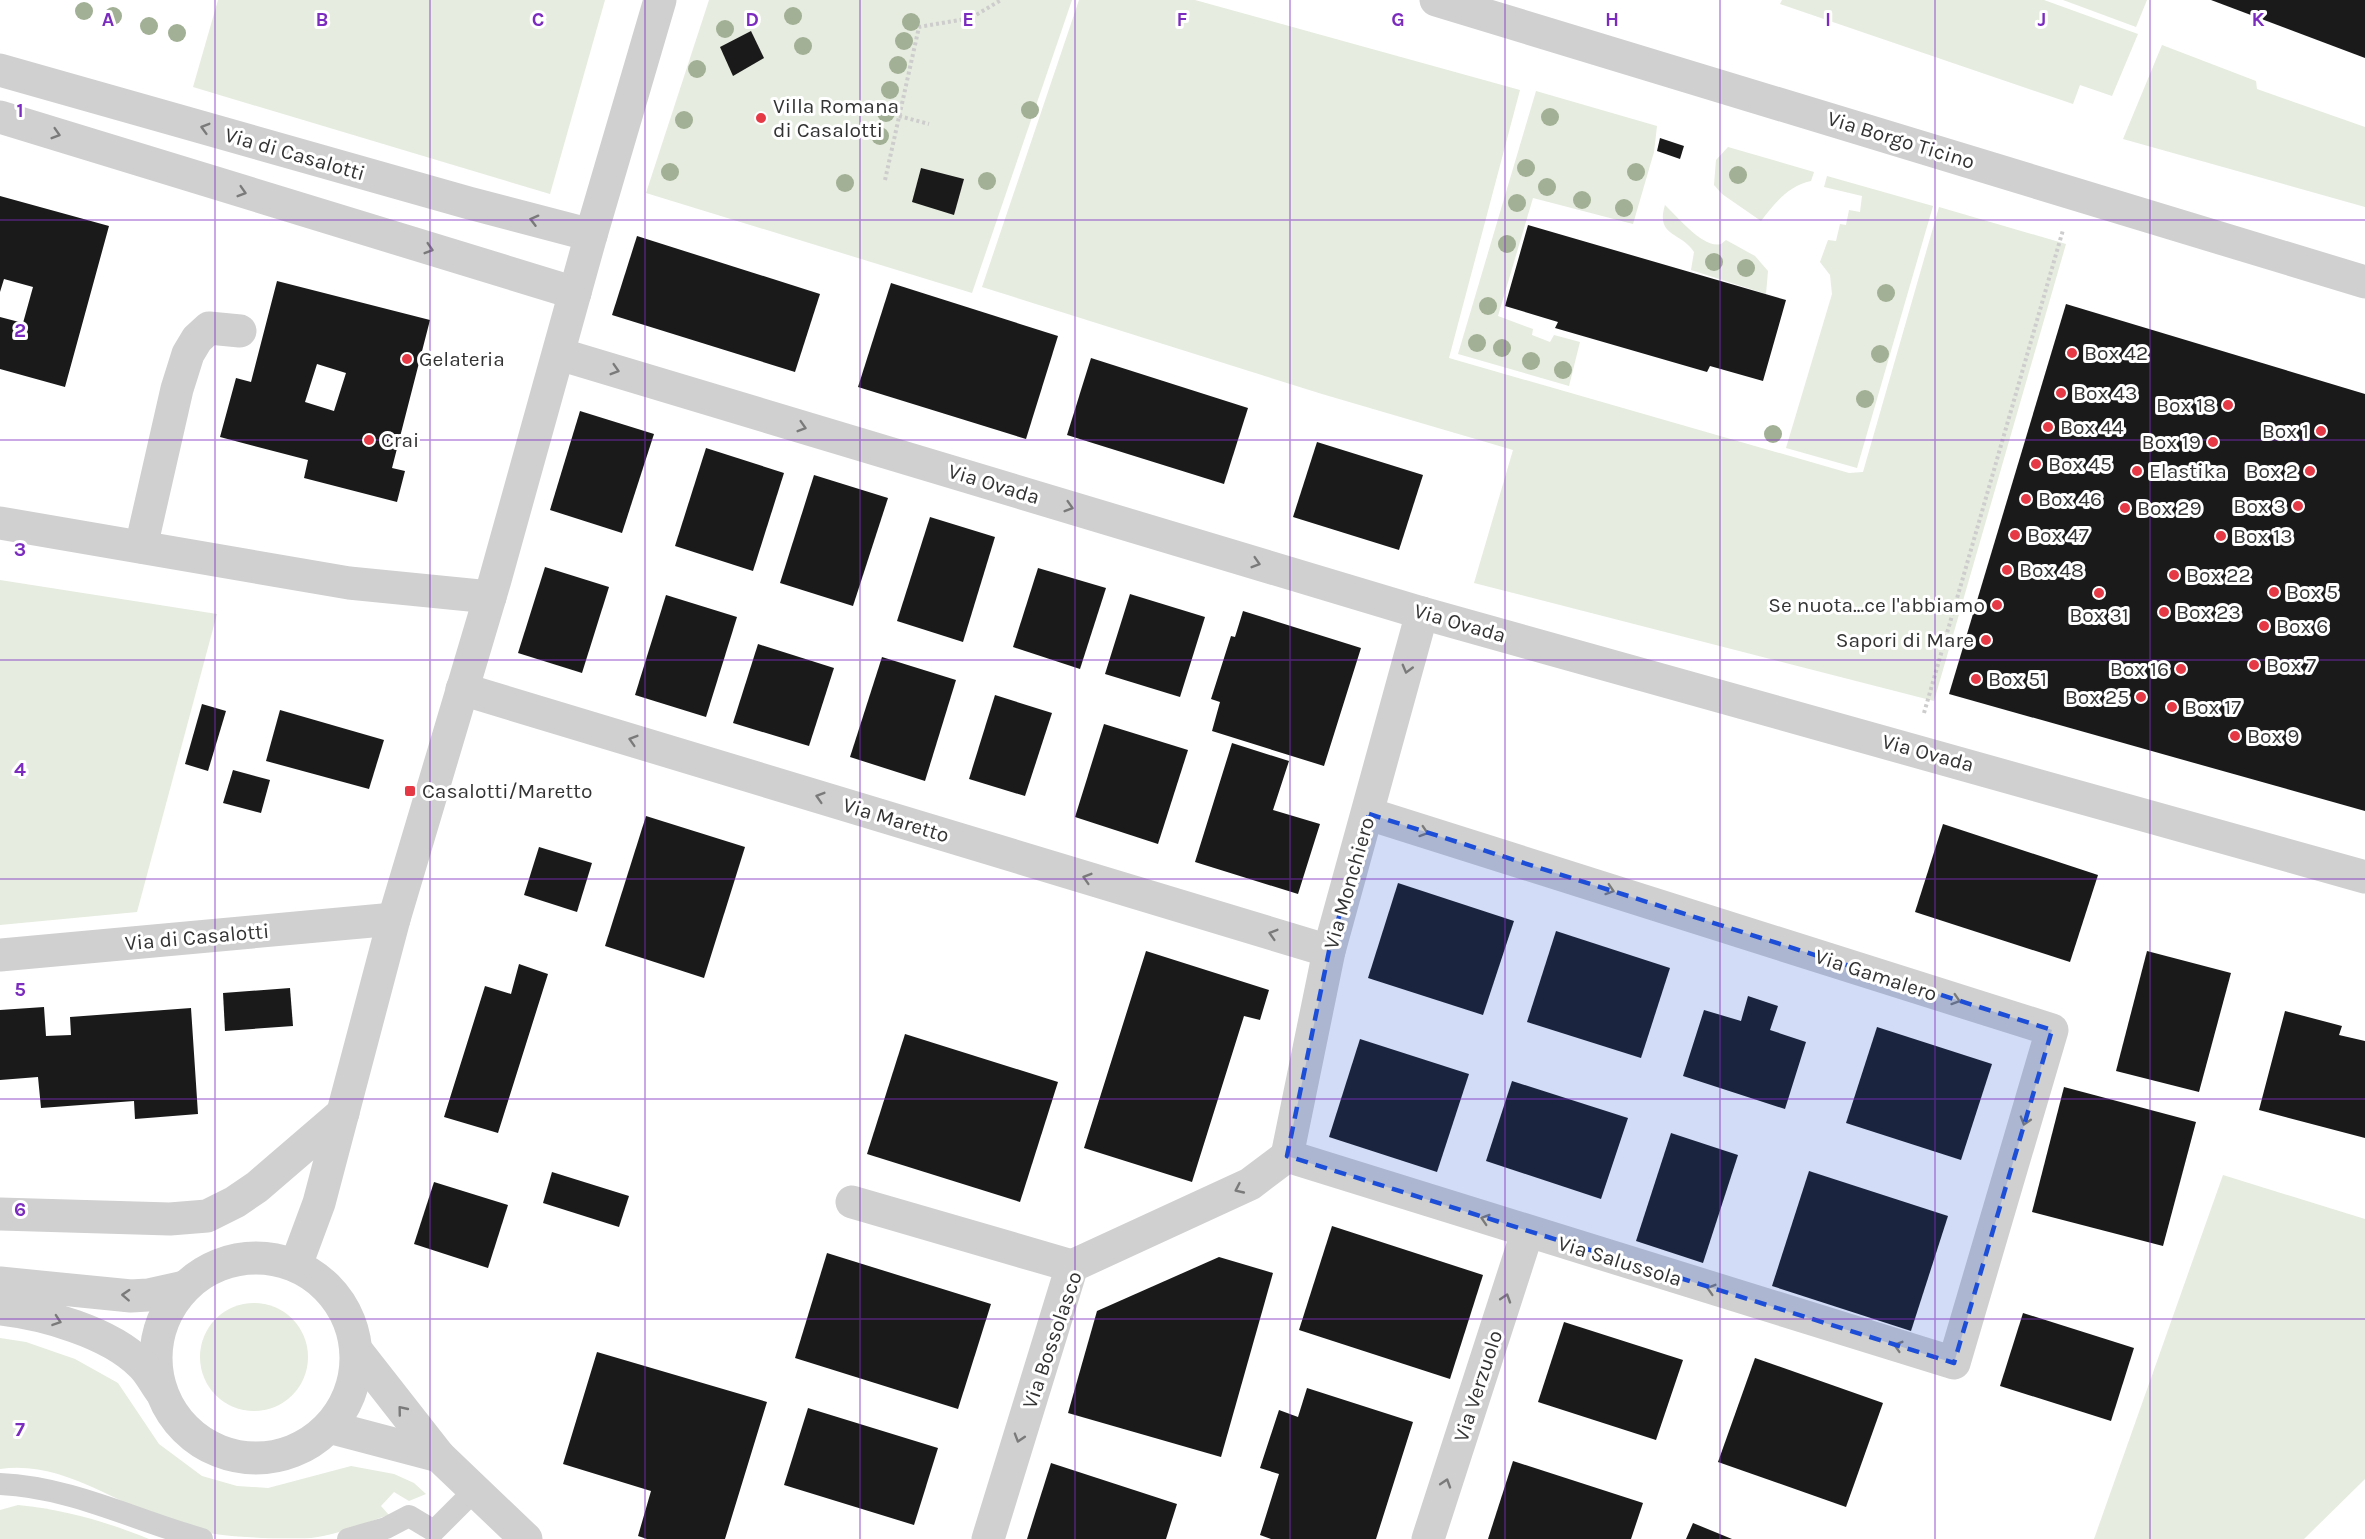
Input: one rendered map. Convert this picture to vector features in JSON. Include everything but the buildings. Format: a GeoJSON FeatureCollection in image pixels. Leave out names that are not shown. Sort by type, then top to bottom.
{"type":"FeatureCollection","features":[{"type":"Feature","properties":{"kind":"street"},"geometry":{"type":"LineString","coordinates":[[296,1265],[315,1217],[394,919],[490,597],[560,354],[574,293],[660,0]]}},
{"type":"Feature","properties":{"kind":"street","name":"Via Borgo Ticino"},"geometry":{"type":"LineString","coordinates":[[1436,0],[2074,191],[2365,282]]}},
{"type":"Feature","properties":{"kind":"street","name":"Via di Casalotti"},"geometry":{"type":"LineString","coordinates":[[0,70],[458,200],[591,235]]}},
{"type":"Feature","properties":{"kind":"street"},"geometry":{"type":"LineString","coordinates":[[0,117],[574,293]]}},
{"type":"Feature","properties":{"kind":"street"},"geometry":{"type":"LineString","coordinates":[[141,547],[177,389],[188,354],[197,339],[209,328],[240,331]]}},
{"type":"Feature","properties":{"kind":"street","name":"Via Ovada"},"geometry":{"type":"LineString","coordinates":[[560,354],[1422,613],[2365,877]]}},
{"type":"Feature","properties":{"kind":"street"},"geometry":{"type":"LineString","coordinates":[[0,523],[349,582],[490,597]]}},
{"type":"Feature","properties":{"kind":"street","name":"Via Monchiero"},"geometry":{"type":"LineString","coordinates":[[1287,1156],[1329,951],[1369,814],[1422,613]]}},
{"type":"Feature","properties":{"kind":"street","name":"Via Maretto"},"geometry":{"type":"LineString","coordinates":[[462,689],[1329,951]]}},
{"type":"Feature","properties":{"kind":"street","name":"Via Gamalero"},"geometry":{"type":"LineString","coordinates":[[1369,814],[2052,1030],[1954,1363]]}},
{"type":"Feature","properties":{"kind":"street","name":"Via di Casalotti"},"geometry":{"type":"LineString","coordinates":[[0,955],[394,919]]}},
{"type":"Feature","properties":{"kind":"street"},"geometry":{"type":"LineString","coordinates":[[0,1214],[170,1219],[207,1216],[235,1202],[256,1187],[343,1113]]}},
{"type":"Feature","properties":{"kind":"street","name":"Via Salussola"},"geometry":{"type":"LineString","coordinates":[[1287,1156],[1527,1233],[1954,1363]]}},
{"type":"Feature","properties":{"kind":"street","name":"Via Bossolasco"},"geometry":{"type":"LineString","coordinates":[[988,1539],[1072,1266],[1250,1184],[1287,1156]]}},
{"type":"Feature","properties":{"kind":"street"},"geometry":{"type":"LineString","coordinates":[[852,1202],[1072,1266]]}},
{"type":"Feature","properties":{"kind":"street","name":"Via Verzuolo"},"geometry":{"type":"LineString","coordinates":[[1428,1539],[1527,1233]]}},
{"type":"Feature","properties":{"kind":"street"},"geometry":{"type":"LineString","coordinates":[[0,1309],[49,1318],[99,1337],[127,1352],[142,1365],[160,1390],[174,1417],[196,1439],[221,1453],[256,1459],[286,1454],[303,1447],[329,1427],[348,1398],[356,1366],[356,1350],[345,1311],[325,1284],[296,1265],[266,1257],[236,1258],[208,1269],[184,1287],[166,1313],[158,1334],[156,1370],[160,1390]]}},
{"type":"Feature","properties":{"kind":"street"},"geometry":{"type":"LineString","coordinates":[[0,1283],[131,1296],[148,1295],[184,1287]]}},
{"type":"Feature","properties":{"kind":"street"},"geometry":{"type":"LineString","coordinates":[[356,1350],[439,1456],[526,1539]]}},
{"type":"Feature","properties":{"kind":"street"},"geometry":{"type":"LineString","coordinates":[[329,1427],[439,1456]]}},
{"type":"Feature","properties":{"kind":"lane"},"geometry":{"type":"LineString","coordinates":[[0,1484],[30,1485],[69,1494],[148,1523],[202,1539]]}},
{"type":"Feature","properties":{"kind":"lane"},"geometry":{"type":"LineString","coordinates":[[348,1539],[386,1528],[409,1516],[434,1531],[476,1490]]}},
{"type":"Feature","properties":{"kind":"path"},"geometry":{"type":"LineString","coordinates":[[885,180],[919,27],[971,18],[1001,0]]}},
{"type":"Feature","properties":{"kind":"path"},"geometry":{"type":"LineString","coordinates":[[899,116],[929,124]]}},
{"type":"Feature","properties":{"kind":"path"},"geometry":{"type":"LineString","coordinates":[[1914,749],[2074,191]]}},
{"type":"Feature","properties":{"kind":"highlighted area"},"geometry":{"type":"Polygon","coordinates":[[[1369,814],[2052,1030],[1954,1363],[1287,1156],[1329,951],[1369,814]]]}},
{"type":"Feature","properties":{"kind":"shaded area"},"geometry":{"type":"Polygon","coordinates":[[[218,0],[605,0],[550,194],[193,87],[218,0]]]}},
{"type":"Feature","properties":{"kind":"shaded area"},"geometry":{"type":"Polygon","coordinates":[[[709,0],[1072,0],[972,293],[646,193],[709,0]]]}},
{"type":"Feature","properties":{"kind":"shaded area"},"geometry":{"type":"Polygon","coordinates":[[[1079,0],[1195,0],[1520,90],[1449,358],[1849,473],[1863,472],[1939,207],[2066,244],[1934,701],[1474,583],[1513,450],[1322,394],[982,287],[1079,0]]]}},
{"type":"Feature","properties":{"kind":"shaded area"},"geometry":{"type":"Polygon","coordinates":[[[1782,0],[2044,0],[2138,34],[2112,96],[2080,85],[2073,104],[1780,4],[1782,0]]]}},
{"type":"Feature","properties":{"kind":"shaded area"},"geometry":{"type":"Polygon","coordinates":[[[2063,0],[2147,0],[2136,27],[2063,0]]]}},
{"type":"Feature","properties":{"kind":"shaded area"},"geometry":{"type":"Polygon","coordinates":[[[2162,45],[2256,81],[2257,89],[2365,127],[2365,207],[2123,139],[2162,45]]]}},
{"type":"Feature","properties":{"kind":"shaded area"},"geometry":{"type":"Polygon","coordinates":[[[1536,91],[1657,126],[1654,152],[1633,224],[1533,198],[1498,316],[1533,329],[1532,335],[1550,342],[1554,335],[1580,342],[1569,386],[1458,354],[1536,91]]]}},
{"type":"Feature","properties":{"kind":"shaded area"},"geometry":{"type":"Polygon","coordinates":[[[1728,147],[1814,172],[1811,181],[1789,191],[1761,221],[1722,194],[1714,185],[1716,160],[1728,147]]]}},
{"type":"Feature","properties":{"kind":"shaded area"},"geometry":{"type":"Polygon","coordinates":[[[1827,176],[1933,206],[1857,468],[1786,448],[1832,294],[1830,275],[1820,262],[1828,240],[1836,241],[1840,224],[1846,225],[1849,210],[1860,212],[1862,196],[1824,187],[1827,176]]]}},
{"type":"Feature","properties":{"kind":"shaded area"},"geometry":{"type":"Polygon","coordinates":[[[1665,205],[1706,242],[1721,244],[1726,240],[1755,256],[1768,271],[1766,294],[1691,270],[1694,252],[1667,229],[1663,215],[1665,205]]]}},
{"type":"Feature","properties":{"kind":"shaded area"},"geometry":{"type":"Polygon","coordinates":[[[0,580],[217,614],[137,912],[0,925],[0,580]]]}},
{"type":"Feature","properties":{"kind":"shaded area"},"geometry":{"type":"Polygon","coordinates":[[[2223,1175],[2365,1219],[2365,1479],[2304,1539],[2094,1539],[2223,1175]]]}},
{"type":"Feature","properties":{"kind":"shaded area"},"geometry":{"type":"Polygon","coordinates":[[[254,1303],[275,1307],[292,1319],[304,1336],[308,1357],[304,1378],[292,1395],[275,1407],[254,1411],[233,1407],[216,1395],[204,1378],[200,1357],[204,1336],[216,1319],[233,1307],[254,1303]]]}},
{"type":"Feature","properties":{"kind":"shaded area"},"geometry":{"type":"Polygon","coordinates":[[[0,1338],[26,1342],[75,1359],[118,1383],[159,1444],[202,1476],[237,1486],[268,1488],[351,1466],[394,1474],[414,1483],[426,1494],[409,1501],[394,1492],[381,1506],[389,1515],[331,1534],[311,1538],[250,1537],[189,1529],[73,1479],[49,1472],[25,1468],[0,1469],[0,1338]]]}},
{"type":"Feature","properties":{"kind":"shaded area"},"geometry":{"type":"Polygon","coordinates":[[[18,1505],[85,1517],[149,1539],[0,1539],[0,1510],[18,1505]]]}},
{"type":"Feature","properties":{"kind":"place","name":"Villa Romana di Casalotti"},"geometry":{"type":"Point","coordinates":[761,118]}},
{"type":"Feature","properties":{"kind":"place","name":"Box 42"},"geometry":{"type":"Point","coordinates":[2072,353]}},
{"type":"Feature","properties":{"kind":"place","name":"Gelateria"},"geometry":{"type":"Point","coordinates":[407,359]}},
{"type":"Feature","properties":{"kind":"place","name":"Box 43"},"geometry":{"type":"Point","coordinates":[2061,393]}},
{"type":"Feature","properties":{"kind":"place","name":"Box 18"},"geometry":{"type":"Point","coordinates":[2228,405]}},
{"type":"Feature","properties":{"kind":"place","name":"Box 44"},"geometry":{"type":"Point","coordinates":[2048,427]}},
{"type":"Feature","properties":{"kind":"place","name":"Box 1"},"geometry":{"type":"Point","coordinates":[2321,431]}},
{"type":"Feature","properties":{"kind":"place","name":"Crai"},"geometry":{"type":"Point","coordinates":[369,440]}},
{"type":"Feature","properties":{"kind":"place","name":"Box 19"},"geometry":{"type":"Point","coordinates":[2213,442]}},
{"type":"Feature","properties":{"kind":"place","name":"Box 45"},"geometry":{"type":"Point","coordinates":[2036,464]}},
{"type":"Feature","properties":{"kind":"place","name":"Elastika"},"geometry":{"type":"Point","coordinates":[2137,471]}},
{"type":"Feature","properties":{"kind":"place","name":"Box 2"},"geometry":{"type":"Point","coordinates":[2310,471]}},
{"type":"Feature","properties":{"kind":"place","name":"Box 46"},"geometry":{"type":"Point","coordinates":[2026,499]}},
{"type":"Feature","properties":{"kind":"place","name":"Box 3"},"geometry":{"type":"Point","coordinates":[2298,506]}},
{"type":"Feature","properties":{"kind":"place","name":"Box 29"},"geometry":{"type":"Point","coordinates":[2125,508]}},
{"type":"Feature","properties":{"kind":"place","name":"Box 47"},"geometry":{"type":"Point","coordinates":[2015,535]}},
{"type":"Feature","properties":{"kind":"place","name":"Box 13"},"geometry":{"type":"Point","coordinates":[2221,536]}},
{"type":"Feature","properties":{"kind":"place","name":"Box 48"},"geometry":{"type":"Point","coordinates":[2007,570]}},
{"type":"Feature","properties":{"kind":"place","name":"Box 22"},"geometry":{"type":"Point","coordinates":[2174,575]}},
{"type":"Feature","properties":{"kind":"place","name":"Box 5"},"geometry":{"type":"Point","coordinates":[2274,592]}},
{"type":"Feature","properties":{"kind":"place","name":"Box 31"},"geometry":{"type":"Point","coordinates":[2099,593]}},
{"type":"Feature","properties":{"kind":"place","name":"Se nuota...ce l'abbiamo"},"geometry":{"type":"Point","coordinates":[1997,605]}},
{"type":"Feature","properties":{"kind":"place","name":"Box 23"},"geometry":{"type":"Point","coordinates":[2164,612]}},
{"type":"Feature","properties":{"kind":"place","name":"Box 6"},"geometry":{"type":"Point","coordinates":[2264,626]}},
{"type":"Feature","properties":{"kind":"place","name":"Sapori di Mare"},"geometry":{"type":"Point","coordinates":[1986,640]}},
{"type":"Feature","properties":{"kind":"place","name":"Box 7"},"geometry":{"type":"Point","coordinates":[2254,665]}},
{"type":"Feature","properties":{"kind":"place","name":"Box 16"},"geometry":{"type":"Point","coordinates":[2181,669]}},
{"type":"Feature","properties":{"kind":"place","name":"Box 51"},"geometry":{"type":"Point","coordinates":[1976,679]}},
{"type":"Feature","properties":{"kind":"place","name":"Box 25"},"geometry":{"type":"Point","coordinates":[2141,697]}},
{"type":"Feature","properties":{"kind":"place","name":"Box 17"},"geometry":{"type":"Point","coordinates":[2172,707]}},
{"type":"Feature","properties":{"kind":"place","name":"Box 9"},"geometry":{"type":"Point","coordinates":[2235,736]}},
{"type":"Feature","properties":{"kind":"place","name":"Casalotti/Maretto"},"geometry":{"type":"Point","coordinates":[410,791]}}]}
